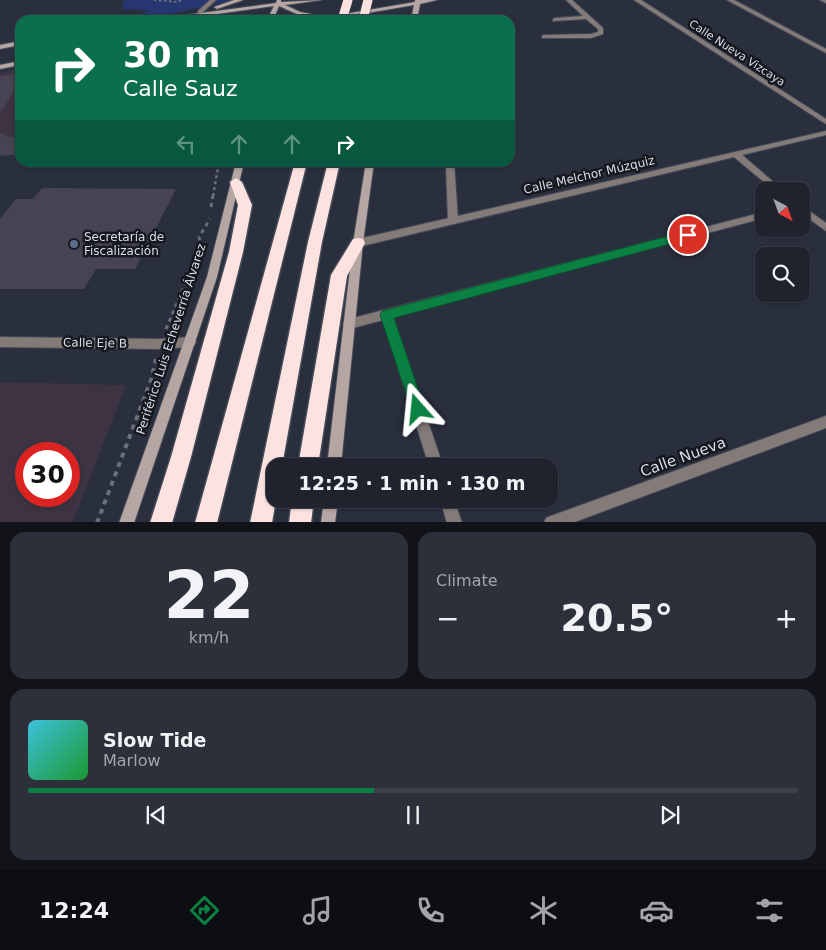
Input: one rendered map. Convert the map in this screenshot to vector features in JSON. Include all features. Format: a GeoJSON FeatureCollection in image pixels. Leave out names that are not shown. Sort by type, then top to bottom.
{"type":"FeatureCollection","features":[{"type":"Feature","properties":{"kind":"highway"},"geometry":{"type":"LineString","coordinates":[[344,15],[348,0]]}},
{"type":"Feature","properties":{"kind":"highway"},"geometry":{"type":"LineString","coordinates":[[365,15],[368,0]]}},
{"type":"Feature","properties":{"kind":"highway"},"geometry":{"type":"LineString","coordinates":[[206,522],[301,167]]}},
{"type":"Feature","properties":{"kind":"highway"},"geometry":{"type":"LineString","coordinates":[[261,522],[315,242],[333,167]]}},
{"type":"Feature","properties":{"kind":"highway"},"geometry":{"type":"LineString","coordinates":[[161,522],[181,456],[236,252],[245,205],[236,182]]}},
{"type":"Feature","properties":{"kind":"highway"},"geometry":{"type":"LineString","coordinates":[[309,458],[339,275],[358,243]]}},
{"type":"Feature","properties":{"kind":"highway"},"geometry":{"type":"LineString","coordinates":[[300,522],[302,508]]}},
{"type":"Feature","properties":{"kind":"street"},"geometry":{"type":"LineString","coordinates":[[200,12],[213,0]]}},
{"type":"Feature","properties":{"kind":"street"},"geometry":{"type":"LineString","coordinates":[[190,15],[240,0]]}},
{"type":"Feature","properties":{"kind":"street"},"geometry":{"type":"LineString","coordinates":[[198,15],[279,2],[319,0]]}},
{"type":"Feature","properties":{"kind":"street"},"geometry":{"type":"LineString","coordinates":[[344,15],[418,1],[434,0]]}},
{"type":"Feature","properties":{"kind":"street"},"geometry":{"type":"LineString","coordinates":[[544,37],[591,36],[601,33],[601,28],[569,0]]}},
{"type":"Feature","properties":{"kind":"street","name":"Calle Nueva Vizcaya"},"geometry":{"type":"LineString","coordinates":[[637,0],[826,122]]}},
{"type":"Feature","properties":{"kind":"street"},"geometry":{"type":"LineString","coordinates":[[730,0],[826,51]]}},
{"type":"Feature","properties":{"kind":"street"},"geometry":{"type":"LineString","coordinates":[[415,15],[418,1]]}},
{"type":"Feature","properties":{"kind":"street"},"geometry":{"type":"LineString","coordinates":[[279,2],[299,13],[311,15]]}},
{"type":"Feature","properties":{"kind":"street"},"geometry":{"type":"LineString","coordinates":[[272,15],[279,2]]}},
{"type":"Feature","properties":{"kind":"street"},"geometry":{"type":"LineString","coordinates":[[555,20],[588,17]]}},
{"type":"Feature","properties":{"kind":"street"},"geometry":{"type":"LineString","coordinates":[[0,47],[15,44]]}},
{"type":"Feature","properties":{"kind":"street"},"geometry":{"type":"LineString","coordinates":[[0,67],[15,64]]}},
{"type":"Feature","properties":{"kind":"street","name":"Calle Melchor Múzquiz"},"geometry":{"type":"LineString","coordinates":[[358,243],[826,133]]}},
{"type":"Feature","properties":{"kind":"street"},"geometry":{"type":"LineString","coordinates":[[735,154],[769,182]]}},
{"type":"Feature","properties":{"kind":"street","name":"Periférico Luis Echeverría Álvarez"},"geometry":{"type":"LineString","coordinates":[[126,522],[212,278],[239,167]]}},
{"type":"Feature","properties":{"kind":"street"},"geometry":{"type":"LineString","coordinates":[[335,458],[358,243],[369,167]]}},
{"type":"Feature","properties":{"kind":"street"},"geometry":{"type":"LineString","coordinates":[[450,167],[453,220]]}},
{"type":"Feature","properties":{"kind":"street"},"geometry":{"type":"LineString","coordinates":[[810,215],[826,228]]}},
{"type":"Feature","properties":{"kind":"street"},"geometry":{"type":"LineString","coordinates":[[349,324],[755,217]]}},
{"type":"Feature","properties":{"kind":"street"},"geometry":{"type":"LineString","coordinates":[[387,315],[433,458]]}},
{"type":"Feature","properties":{"kind":"street","name":"Calle Eje B"},"geometry":{"type":"LineString","coordinates":[[2,343],[160,344],[190,342]]}},
{"type":"Feature","properties":{"kind":"street","name":"Calle Nueva"},"geometry":{"type":"LineString","coordinates":[[551,522],[826,422]]}},
{"type":"Feature","properties":{"kind":"street"},"geometry":{"type":"LineString","coordinates":[[328,522],[330,508]]}},
{"type":"Feature","properties":{"kind":"street"},"geometry":{"type":"LineString","coordinates":[[450,508],[455,522]]}},
{"type":"Feature","properties":{"kind":"path"},"geometry":{"type":"LineString","coordinates":[[154,0],[178,2],[182,0]]}},
{"type":"Feature","properties":{"kind":"shaded area"},"geometry":{"type":"Polygon","coordinates":[[[124,0],[233,0],[166,15],[141,15],[147,11],[136,9],[122,10],[124,0]]]}},
{"type":"Feature","properties":{"kind":"shaded area"},"geometry":{"type":"Polygon","coordinates":[[[15,69],[15,154],[0,156],[0,73],[15,69]]]}},
{"type":"Feature","properties":{"kind":"shaded area"},"geometry":{"type":"Polygon","coordinates":[[[0,382],[126,385],[80,504],[80,442],[15,442],[15,507],[79,507],[73,522],[0,522],[0,382]]]}},
{"type":"Feature","properties":{"kind":"building"},"geometry":{"type":"Polygon","coordinates":[[[15,74],[15,90],[0,113],[0,76],[15,74]]]}},
{"type":"Feature","properties":{"kind":"building"},"geometry":{"type":"Polygon","coordinates":[[[0,133],[9,137],[15,136],[15,154],[0,156],[0,133]]]}},
{"type":"Feature","properties":{"kind":"building","name":"Secretaría de Fiscalización"},"geometry":{"type":"Polygon","coordinates":[[[42,188],[176,189],[135,269],[96,269],[84,289],[0,289],[0,219],[16,199],[33,199],[42,188]]]}},
{"type":"Feature","properties":{"kind":"place","name":"Secretaría de Fiscalización"},"geometry":{"type":"Point","coordinates":[74,244]}},
{"type":"Feature","properties":{"kind":"route"},"geometry":{"type":"LineString","coordinates":[[418,409],[387,315],[688,235]]}}]}
